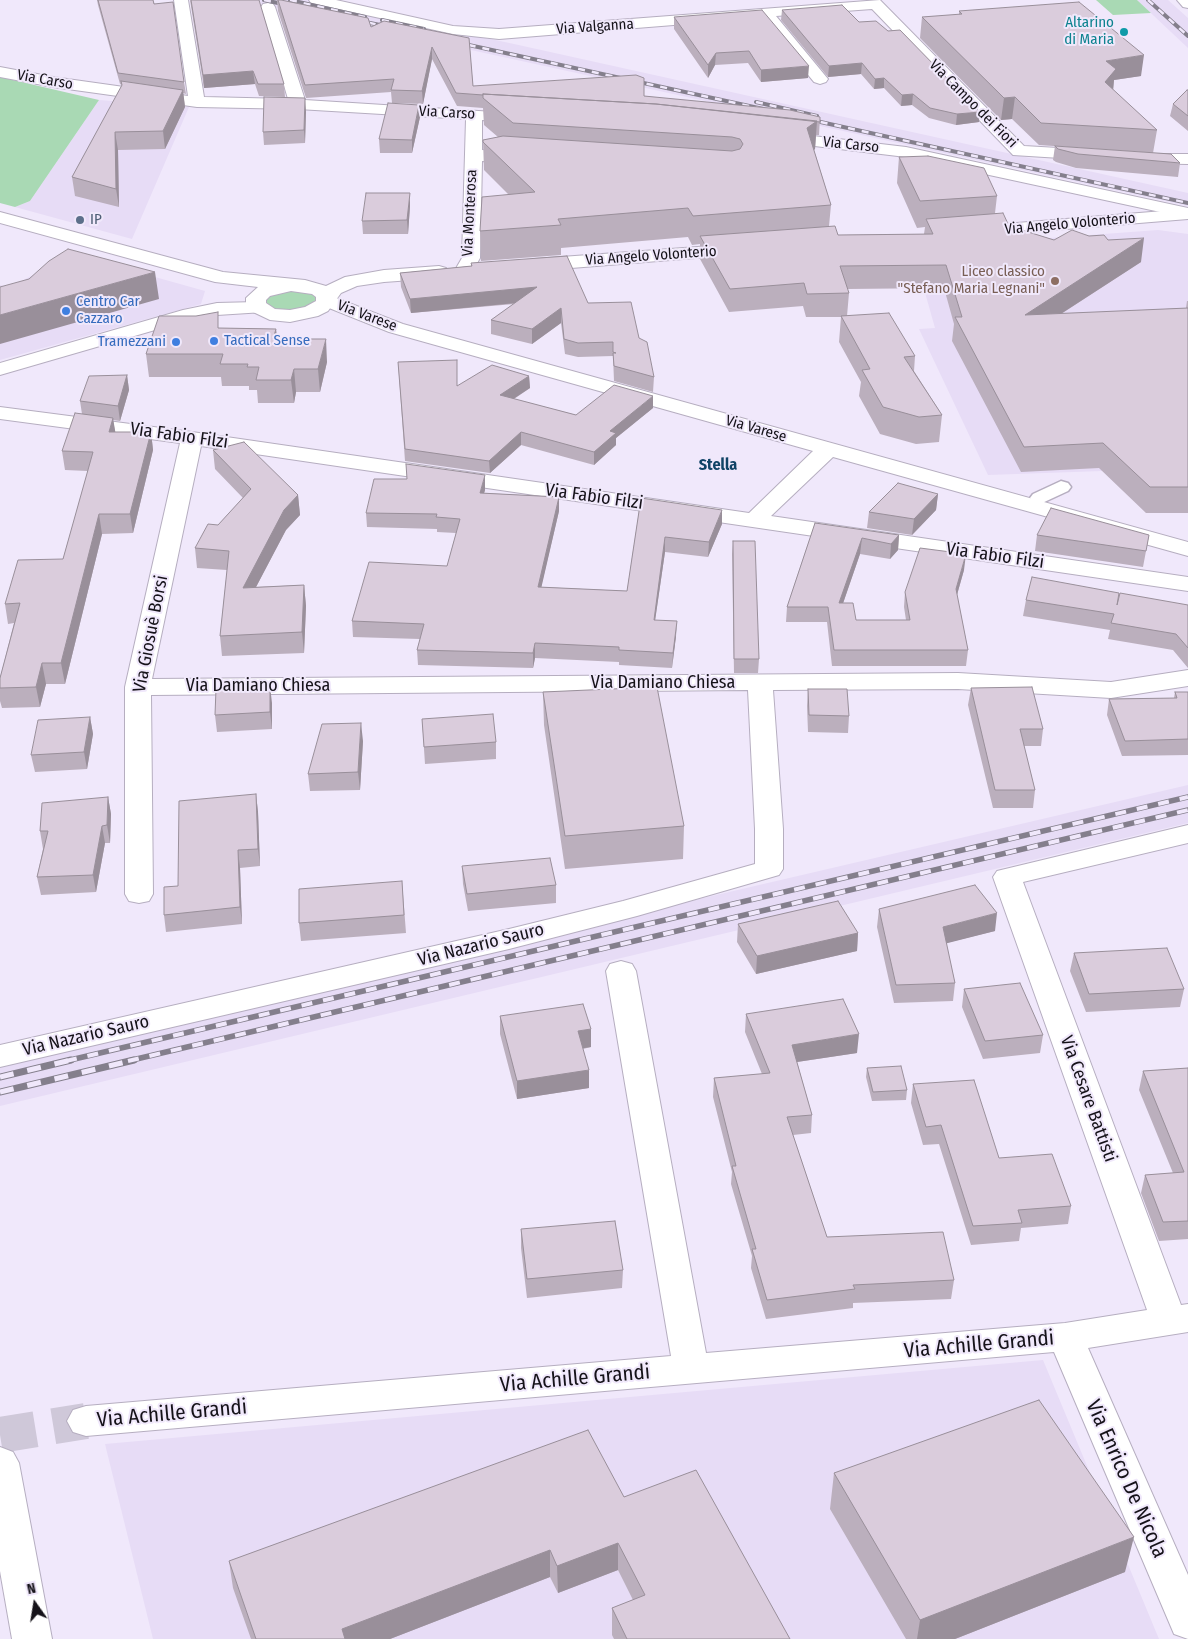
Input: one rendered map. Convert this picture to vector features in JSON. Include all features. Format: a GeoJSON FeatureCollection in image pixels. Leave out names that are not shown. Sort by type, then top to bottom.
{"type":"FeatureCollection","features":[{"type":"Feature","properties":{"kind":"street"},"geometry":{"type":"LineString","coordinates":[[180,0],[197,102]]}},
{"type":"Feature","properties":{"kind":"street","name":"Via Valganna"},"geometry":{"type":"LineString","coordinates":[[316,0],[453,30],[499,34],[766,14],[874,2]]}},
{"type":"Feature","properties":{"kind":"street"},"geometry":{"type":"LineString","coordinates":[[1184,0],[1188,4]]}},
{"type":"Feature","properties":{"kind":"street","name":"Via Campo dei Fiori"},"geometry":{"type":"LineString","coordinates":[[874,2],[1019,151],[1108,156]]}},
{"type":"Feature","properties":{"kind":"street"},"geometry":{"type":"LineString","coordinates":[[268,7],[298,104]]}},
{"type":"Feature","properties":{"kind":"street"},"geometry":{"type":"LineString","coordinates":[[766,14],[820,79]]}},
{"type":"Feature","properties":{"kind":"street","name":"Via Carso"},"geometry":{"type":"LineString","coordinates":[[0,72],[53,82],[197,102],[298,104],[532,117]]}},
{"type":"Feature","properties":{"kind":"street","name":"Via Monterosa"},"geometry":{"type":"LineString","coordinates":[[464,270],[471,258],[474,114]]}},
{"type":"Feature","properties":{"kind":"street","name":"Via Carso"},"geometry":{"type":"LineString","coordinates":[[762,136],[906,152],[1188,214]]}},
{"type":"Feature","properties":{"kind":"street","name":"Via Monterosa"},"geometry":{"type":"LineString","coordinates":[[473,155],[533,159]]}},
{"type":"Feature","properties":{"kind":"street"},"geometry":{"type":"LineString","coordinates":[[1126,158],[1168,161],[1188,160]]}},
{"type":"Feature","properties":{"kind":"street","name":"Via Angelo Volonterio"},"geometry":{"type":"LineString","coordinates":[[966,233],[1188,214]]}},
{"type":"Feature","properties":{"kind":"street"},"geometry":{"type":"LineString","coordinates":[[1,217],[222,278],[296,285]]}},
{"type":"Feature","properties":{"kind":"street","name":"Via Angelo Volonterio"},"geometry":{"type":"LineString","coordinates":[[513,266],[759,248]]}},
{"type":"Feature","properties":{"kind":"street"},"geometry":{"type":"LineString","coordinates":[[256,304],[260,294],[268,289],[351,278],[484,268]]}},
{"type":"Feature","properties":{"kind":"street"},"geometry":{"type":"LineString","coordinates":[[292,316],[315,311],[323,306],[326,298],[339,286],[352,281],[384,276]]}},
{"type":"Feature","properties":{"kind":"street"},"geometry":{"type":"LineString","coordinates":[[222,278],[245,290],[256,304],[270,314],[337,317],[379,322]]}},
{"type":"Feature","properties":{"kind":"street","name":"Via Varese"},"geometry":{"type":"LineString","coordinates":[[296,285],[315,288],[326,298],[379,322],[1188,549]]}},
{"type":"Feature","properties":{"kind":"street"},"geometry":{"type":"LineString","coordinates":[[0,369],[197,313],[256,304]]}},
{"type":"Feature","properties":{"kind":"street"},"geometry":{"type":"LineString","coordinates":[[0,378],[32,361]]}},
{"type":"Feature","properties":{"kind":"street","name":"Via Fabio Filzi"},"geometry":{"type":"LineString","coordinates":[[0,413],[192,438],[1188,584]]}},
{"type":"Feature","properties":{"kind":"street","name":"Via Giosuè Borsi"},"geometry":{"type":"LineString","coordinates":[[139,894],[138,687],[192,438]]}},
{"type":"Feature","properties":{"kind":"street"},"geometry":{"type":"LineString","coordinates":[[753,520],[828,449]]}},
{"type":"Feature","properties":{"kind":"street"},"geometry":{"type":"LineString","coordinates":[[1040,498],[1061,487]]}},
{"type":"Feature","properties":{"kind":"street","name":"Via Damiano Chiesa"},"geometry":{"type":"LineString","coordinates":[[138,687],[958,681],[1111,690],[1188,678]]}},
{"type":"Feature","properties":{"kind":"street","name":"Via Nazario Sauro"},"geometry":{"type":"LineString","coordinates":[[4,1055],[509,939],[627,909],[769,869],[769,829],[760,682]]}},
{"type":"Feature","properties":{"kind":"street","name":"Via Cesare Battisti"},"geometry":{"type":"LineString","coordinates":[[1178,1319],[1007,877],[1188,834]]}},
{"type":"Feature","properties":{"kind":"street"},"geometry":{"type":"LineString","coordinates":[[621,971],[691,1369]]}},
{"type":"Feature","properties":{"kind":"street","name":"Via Achille Grandi"},"geometry":{"type":"LineString","coordinates":[[86,1421],[1064,1337],[1178,1319]]}},
{"type":"Feature","properties":{"kind":"street","name":"Via Enrico De Nicola"},"geometry":{"type":"LineString","coordinates":[[1064,1337],[1188,1621]]}},
{"type":"Feature","properties":{"kind":"street"},"geometry":{"type":"LineString","coordinates":[[0,1463],[32,1639]]}},
{"type":"Feature","properties":{"kind":"shaded area"},"geometry":{"type":"Polygon","coordinates":[[[241,0],[309,0],[514,44],[1188,193],[1188,206],[241,0]]]}},
{"type":"Feature","properties":{"kind":"shaded area"},"geometry":{"type":"Polygon","coordinates":[[[1137,0],[1168,0],[1188,18],[1188,48],[1137,0]]]}},
{"type":"Feature","properties":{"kind":"shaded area"},"geometry":{"type":"Polygon","coordinates":[[[99,100],[189,107],[132,239],[15,207],[30,201],[99,100]]]}},
{"type":"Feature","properties":{"kind":"shaded area"},"geometry":{"type":"Polygon","coordinates":[[[1158,230],[1188,234],[1188,468],[988,475],[919,329],[935,328],[911,243],[1036,239],[1158,230]]]}},
{"type":"Feature","properties":{"kind":"shaded area"},"geometry":{"type":"Polygon","coordinates":[[[73,254],[205,291],[201,304],[0,360],[0,285],[10,287],[73,254]]]}},
{"type":"Feature","properties":{"kind":"shaded area"},"geometry":{"type":"Polygon","coordinates":[[[1188,785],[1188,823],[0,1106],[0,1062],[1188,785]]]}},
{"type":"Feature","properties":{"kind":"shaded area"},"geometry":{"type":"Polygon","coordinates":[[[1043,1360],[1159,1639],[153,1639],[105,1444],[1043,1360]]]}},
{"type":"Feature","properties":{"kind":"green space"},"geometry":{"type":"Polygon","coordinates":[[[1096,0],[1137,0],[1151,13],[1113,15],[1096,0]]]}},
{"type":"Feature","properties":{"kind":"green space"},"geometry":{"type":"Polygon","coordinates":[[[0,77],[99,100],[30,201],[15,207],[0,203],[0,77]]]}},
{"type":"Feature","properties":{"kind":"green space"},"geometry":{"type":"Polygon","coordinates":[[[280,290],[306,290],[316,296],[316,304],[296,312],[271,310],[263,300],[280,290]]]}},
{"type":"Feature","properties":{"kind":"building"},"geometry":{"type":"Polygon","coordinates":[[[98,0],[153,0],[154,4],[173,2],[184,82],[118,73],[98,0]]]}},
{"type":"Feature","properties":{"kind":"building"},"geometry":{"type":"Polygon","coordinates":[[[191,0],[259,0],[284,84],[258,84],[253,71],[203,75],[191,0]]]}},
{"type":"Feature","properties":{"kind":"building"},"geometry":{"type":"Polygon","coordinates":[[[278,0],[368,18],[371,27],[384,21],[469,38],[473,86],[636,75],[644,78],[644,96],[790,110],[820,117],[820,122],[656,104],[456,93],[432,47],[422,91],[391,90],[394,79],[305,85],[278,0]]]}},
{"type":"Feature","properties":{"kind":"building"},"geometry":{"type":"Polygon","coordinates":[[[1079,2],[1144,55],[1106,61],[1116,69],[1105,82],[1157,130],[1041,123],[1015,97],[1004,98],[922,17],[962,14],[959,11],[1079,2]]]}},
{"type":"Feature","properties":{"kind":"building"},"geometry":{"type":"Polygon","coordinates":[[[842,5],[859,22],[876,21],[888,31],[900,30],[980,112],[957,114],[930,108],[913,94],[902,95],[884,78],[875,79],[862,63],[829,66],[782,10],[842,5]]]}},
{"type":"Feature","properties":{"kind":"building"},"geometry":{"type":"Polygon","coordinates":[[[762,10],[809,66],[761,70],[749,51],[716,53],[708,65],[674,17],[762,10]]]}},
{"type":"Feature","properties":{"kind":"building"},"geometry":{"type":"Polygon","coordinates":[[[121,81],[183,90],[163,131],[115,132],[116,189],[72,177],[122,85],[121,81]]]}},
{"type":"Feature","properties":{"kind":"building"},"geometry":{"type":"Polygon","coordinates":[[[1188,90],[1188,116],[1173,104],[1188,90]]]}},
{"type":"Feature","properties":{"kind":"building"},"geometry":{"type":"Polygon","coordinates":[[[483,94],[656,104],[817,121],[807,128],[831,205],[693,216],[688,208],[558,219],[561,225],[480,231],[482,197],[535,192],[483,140],[503,136],[732,151],[740,149],[743,144],[740,139],[732,137],[513,123],[483,98],[483,94]]]}},
{"type":"Feature","properties":{"kind":"building"},"geometry":{"type":"Polygon","coordinates":[[[264,97],[305,98],[304,130],[263,132],[264,97]]]}},
{"type":"Feature","properties":{"kind":"building"},"geometry":{"type":"Polygon","coordinates":[[[388,103],[419,105],[412,140],[379,139],[388,103]]]}},
{"type":"Feature","properties":{"kind":"building"},"geometry":{"type":"Polygon","coordinates":[[[1055,146],[1171,154],[1180,163],[1078,154],[1058,149],[1055,146]]]}},
{"type":"Feature","properties":{"kind":"building"},"geometry":{"type":"Polygon","coordinates":[[[928,156],[984,168],[997,196],[920,201],[899,157],[928,156]]]}},
{"type":"Feature","properties":{"kind":"building"},"geometry":{"type":"Polygon","coordinates":[[[366,193],[410,193],[407,220],[362,221],[366,193]]]}},
{"type":"Feature","properties":{"kind":"building"},"geometry":{"type":"Polygon","coordinates":[[[1003,213],[1009,226],[1054,240],[1072,230],[1089,236],[1104,235],[1108,240],[1144,238],[1025,315],[1188,308],[1188,487],[1150,487],[1103,443],[1024,447],[955,317],[962,317],[946,265],[840,266],[849,293],[807,294],[804,283],[730,289],[700,236],[835,226],[838,235],[933,234],[926,219],[1003,213]]]}},
{"type":"Feature","properties":{"kind":"building"},"geometry":{"type":"Polygon","coordinates":[[[68,249],[155,272],[0,315],[0,287],[29,279],[49,261],[68,249]]]}},
{"type":"Feature","properties":{"kind":"building"},"geometry":{"type":"Polygon","coordinates":[[[567,256],[588,303],[631,302],[639,338],[647,342],[654,377],[614,366],[613,353],[616,353],[613,352],[613,342],[578,343],[564,339],[561,308],[532,329],[491,320],[537,287],[410,299],[400,273],[472,266],[471,263],[567,256]]]}},
{"type":"Feature","properties":{"kind":"building"},"geometry":{"type":"Polygon","coordinates":[[[218,312],[218,328],[276,329],[273,339],[326,339],[318,369],[294,369],[291,380],[256,380],[259,367],[247,367],[248,364],[220,364],[223,354],[146,354],[159,316],[196,316],[218,312]]]}},
{"type":"Feature","properties":{"kind":"building"},"geometry":{"type":"Polygon","coordinates":[[[889,313],[915,356],[904,357],[942,415],[919,417],[883,407],[862,370],[870,369],[841,316],[889,313]]]}},
{"type":"Feature","properties":{"kind":"building"},"geometry":{"type":"Polygon","coordinates":[[[457,360],[457,386],[492,365],[529,376],[500,395],[576,415],[614,385],[653,396],[610,431],[616,433],[594,452],[521,432],[489,461],[405,449],[398,362],[457,360]]]}},
{"type":"Feature","properties":{"kind":"building"},"geometry":{"type":"Polygon","coordinates":[[[127,375],[118,406],[80,401],[89,376],[127,375]]]}},
{"type":"Feature","properties":{"kind":"building"},"geometry":{"type":"Polygon","coordinates":[[[75,413],[113,418],[109,432],[151,432],[130,514],[99,514],[61,663],[42,663],[36,687],[0,688],[0,678],[20,603],[5,604],[18,560],[63,559],[93,452],[62,451],[75,413]]]}},
{"type":"Feature","properties":{"kind":"building"},"geometry":{"type":"Polygon","coordinates":[[[244,442],[298,495],[284,510],[243,588],[304,585],[302,632],[220,636],[229,551],[195,548],[208,524],[218,525],[251,489],[213,450],[244,442]]]}},
{"type":"Feature","properties":{"kind":"building"},"geometry":{"type":"Polygon","coordinates":[[[406,464],[485,475],[480,493],[559,497],[538,587],[627,591],[641,498],[722,510],[709,542],[665,537],[654,620],[677,621],[673,653],[619,650],[619,647],[535,643],[533,653],[417,650],[424,624],[352,621],[369,562],[447,566],[460,519],[436,517],[437,514],[366,513],[374,479],[407,479],[406,464]]]}},
{"type":"Feature","properties":{"kind":"building"},"geometry":{"type":"Polygon","coordinates":[[[898,483],[938,494],[914,519],[869,512],[898,483]]]}},
{"type":"Feature","properties":{"kind":"building"},"geometry":{"type":"Polygon","coordinates":[[[1051,508],[1149,535],[1146,551],[1037,535],[1051,508]]]}},
{"type":"Feature","properties":{"kind":"building"},"geometry":{"type":"Polygon","coordinates":[[[815,523],[899,535],[891,544],[862,538],[839,603],[853,603],[856,620],[910,620],[905,592],[920,548],[966,554],[956,589],[968,650],[834,650],[828,607],[787,607],[815,523]]]}},
{"type":"Feature","properties":{"kind":"building"},"geometry":{"type":"Polygon","coordinates":[[[733,541],[755,541],[759,659],[734,659],[733,541]]]}},
{"type":"Feature","properties":{"kind":"building"},"geometry":{"type":"Polygon","coordinates":[[[1032,577],[1119,593],[1117,605],[1120,593],[1188,605],[1188,648],[1176,634],[1111,623],[1114,614],[1026,600],[1032,577]]]}},
{"type":"Feature","properties":{"kind":"building"},"geometry":{"type":"Polygon","coordinates":[[[270,686],[270,712],[215,715],[216,689],[270,686]]]}},
{"type":"Feature","properties":{"kind":"building"},"geometry":{"type":"Polygon","coordinates":[[[657,687],[684,826],[565,836],[543,692],[657,687]]]}},
{"type":"Feature","properties":{"kind":"building"},"geometry":{"type":"Polygon","coordinates":[[[1032,687],[1043,729],[1020,729],[1035,790],[995,790],[971,688],[1032,687]]]}},
{"type":"Feature","properties":{"kind":"building"},"geometry":{"type":"Polygon","coordinates":[[[808,689],[847,689],[849,716],[809,715],[808,689]]]}},
{"type":"Feature","properties":{"kind":"building"},"geometry":{"type":"Polygon","coordinates":[[[1175,692],[1188,692],[1188,739],[1125,741],[1109,699],[1177,698],[1175,692]]]}},
{"type":"Feature","properties":{"kind":"building"},"geometry":{"type":"Polygon","coordinates":[[[493,714],[496,742],[424,747],[422,719],[493,714]]]}},
{"type":"Feature","properties":{"kind":"building"},"geometry":{"type":"Polygon","coordinates":[[[90,717],[84,752],[31,755],[38,720],[90,717]]]}},
{"type":"Feature","properties":{"kind":"building"},"geometry":{"type":"Polygon","coordinates":[[[361,723],[358,772],[308,774],[322,724],[361,723]]]}},
{"type":"Feature","properties":{"kind":"building"},"geometry":{"type":"Polygon","coordinates":[[[256,794],[258,849],[238,850],[240,907],[164,915],[164,887],[178,886],[179,801],[256,794]]]}},
{"type":"Feature","properties":{"kind":"building"},"geometry":{"type":"Polygon","coordinates":[[[108,797],[107,825],[102,826],[93,875],[37,877],[48,831],[40,831],[42,803],[108,797]]]}},
{"type":"Feature","properties":{"kind":"building"},"geometry":{"type":"Polygon","coordinates":[[[550,858],[556,885],[467,894],[462,866],[550,858]]]}},
{"type":"Feature","properties":{"kind":"building"},"geometry":{"type":"Polygon","coordinates":[[[402,881],[404,915],[299,923],[299,889],[402,881]]]}},
{"type":"Feature","properties":{"kind":"building"},"geometry":{"type":"Polygon","coordinates":[[[975,885],[997,913],[943,927],[955,983],[896,985],[879,909],[975,885]]]}},
{"type":"Feature","properties":{"kind":"building"},"geometry":{"type":"Polygon","coordinates":[[[838,901],[858,933],[757,956],[738,924],[838,901]]]}},
{"type":"Feature","properties":{"kind":"building"},"geometry":{"type":"Polygon","coordinates":[[[1167,948],[1184,989],[1089,994],[1074,953],[1167,948]]]}},
{"type":"Feature","properties":{"kind":"building"},"geometry":{"type":"Polygon","coordinates":[[[1020,983],[1043,1035],[985,1041],[964,989],[1020,983]]]}},
{"type":"Feature","properties":{"kind":"building"},"geometry":{"type":"Polygon","coordinates":[[[843,999],[859,1034],[792,1045],[812,1115],[787,1117],[827,1237],[943,1232],[954,1280],[853,1285],[855,1289],[767,1300],[752,1249],[756,1249],[732,1166],[736,1166],[714,1078],[770,1073],[746,1014],[843,999]]]}},
{"type":"Feature","properties":{"kind":"building"},"geometry":{"type":"Polygon","coordinates":[[[583,1004],[591,1029],[578,1031],[589,1070],[517,1081],[500,1016],[583,1004]]]}},
{"type":"Feature","properties":{"kind":"building"},"geometry":{"type":"Polygon","coordinates":[[[901,1066],[907,1090],[873,1092],[867,1068],[901,1066]]]}},
{"type":"Feature","properties":{"kind":"building"},"geometry":{"type":"Polygon","coordinates":[[[1188,1068],[1188,1221],[1163,1222],[1145,1175],[1184,1172],[1143,1071],[1188,1068]]]}},
{"type":"Feature","properties":{"kind":"building"},"geometry":{"type":"Polygon","coordinates":[[[974,1080],[999,1158],[1052,1154],[1071,1206],[1018,1210],[1022,1223],[973,1226],[941,1125],[926,1127],[913,1084],[974,1080]]]}},
{"type":"Feature","properties":{"kind":"building"},"geometry":{"type":"Polygon","coordinates":[[[615,1221],[623,1270],[527,1279],[521,1229],[615,1221]]]}},
{"type":"Feature","properties":{"kind":"building"},"geometry":{"type":"Polygon","coordinates":[[[1039,1400],[1134,1537],[920,1620],[834,1473],[1039,1400]]]}},
{"type":"Feature","properties":{"kind":"building"},"geometry":{"type":"Polygon","coordinates":[[[588,1430],[624,1497],[696,1470],[790,1639],[627,1639],[612,1608],[645,1595],[618,1543],[557,1566],[550,1550],[342,1629],[345,1639],[256,1639],[229,1561],[588,1430]]]}},
{"type":"Feature","properties":{"kind":"tunnel"},"geometry":{"type":"LineString","coordinates":[[0,1435],[86,1421]]}},
{"type":"Feature","properties":{"kind":"railway"},"geometry":{"type":"LineString","coordinates":[[264,0],[292,6]]}},
{"type":"Feature","properties":{"kind":"railway"},"geometry":{"type":"LineString","coordinates":[[290,0],[365,17]]}},
{"type":"Feature","properties":{"kind":"railway"},"geometry":{"type":"LineString","coordinates":[[1148,0],[1188,36]]}},
{"type":"Feature","properties":{"kind":"railway"},"geometry":{"type":"LineString","coordinates":[[355,20],[390,27]]}},
{"type":"Feature","properties":{"kind":"railway"},"geometry":{"type":"LineString","coordinates":[[382,20],[424,29]]}},
{"type":"Feature","properties":{"kind":"railway"},"geometry":{"type":"LineString","coordinates":[[455,42],[763,109]]}},
{"type":"Feature","properties":{"kind":"railway"},"geometry":{"type":"LineString","coordinates":[[756,102],[817,116]]}},
{"type":"Feature","properties":{"kind":"railway"},"geometry":{"type":"LineString","coordinates":[[807,119],[1188,203]]}},
{"type":"Feature","properties":{"kind":"railway"},"geometry":{"type":"LineString","coordinates":[[66,1061],[1188,797]]}},
{"type":"Feature","properties":{"kind":"railway"},"geometry":{"type":"LineString","coordinates":[[128,1061],[1188,810]]}},
{"type":"Feature","properties":{"kind":"railway"},"geometry":{"type":"LineString","coordinates":[[0,1077],[71,1060]]}},
{"type":"Feature","properties":{"kind":"railway"},"geometry":{"type":"LineString","coordinates":[[0,1092],[134,1060]]}},
{"type":"Feature","properties":{"kind":"place","name":"Altarino di Maria"},"geometry":{"type":"Point","coordinates":[1124,32]}},
{"type":"Feature","properties":{"kind":"place","name":"IP"},"geometry":{"type":"Point","coordinates":[80,220]}},
{"type":"Feature","properties":{"kind":"place","name":"Liceo classico \"Stefano Maria Legnani\""},"geometry":{"type":"Point","coordinates":[1055,281]}},
{"type":"Feature","properties":{"kind":"place","name":"Centro Car Cazzaro"},"geometry":{"type":"Point","coordinates":[66,311]}},
{"type":"Feature","properties":{"kind":"place","name":"Tactical Sense"},"geometry":{"type":"Point","coordinates":[214,341]}},
{"type":"Feature","properties":{"kind":"place","name":"Tramezzani"},"geometry":{"type":"Point","coordinates":[176,342]}},
{"type":"Feature","properties":{"kind":"district","name":"Stella"},"geometry":{"type":"Point","coordinates":[718,466]}}]}
